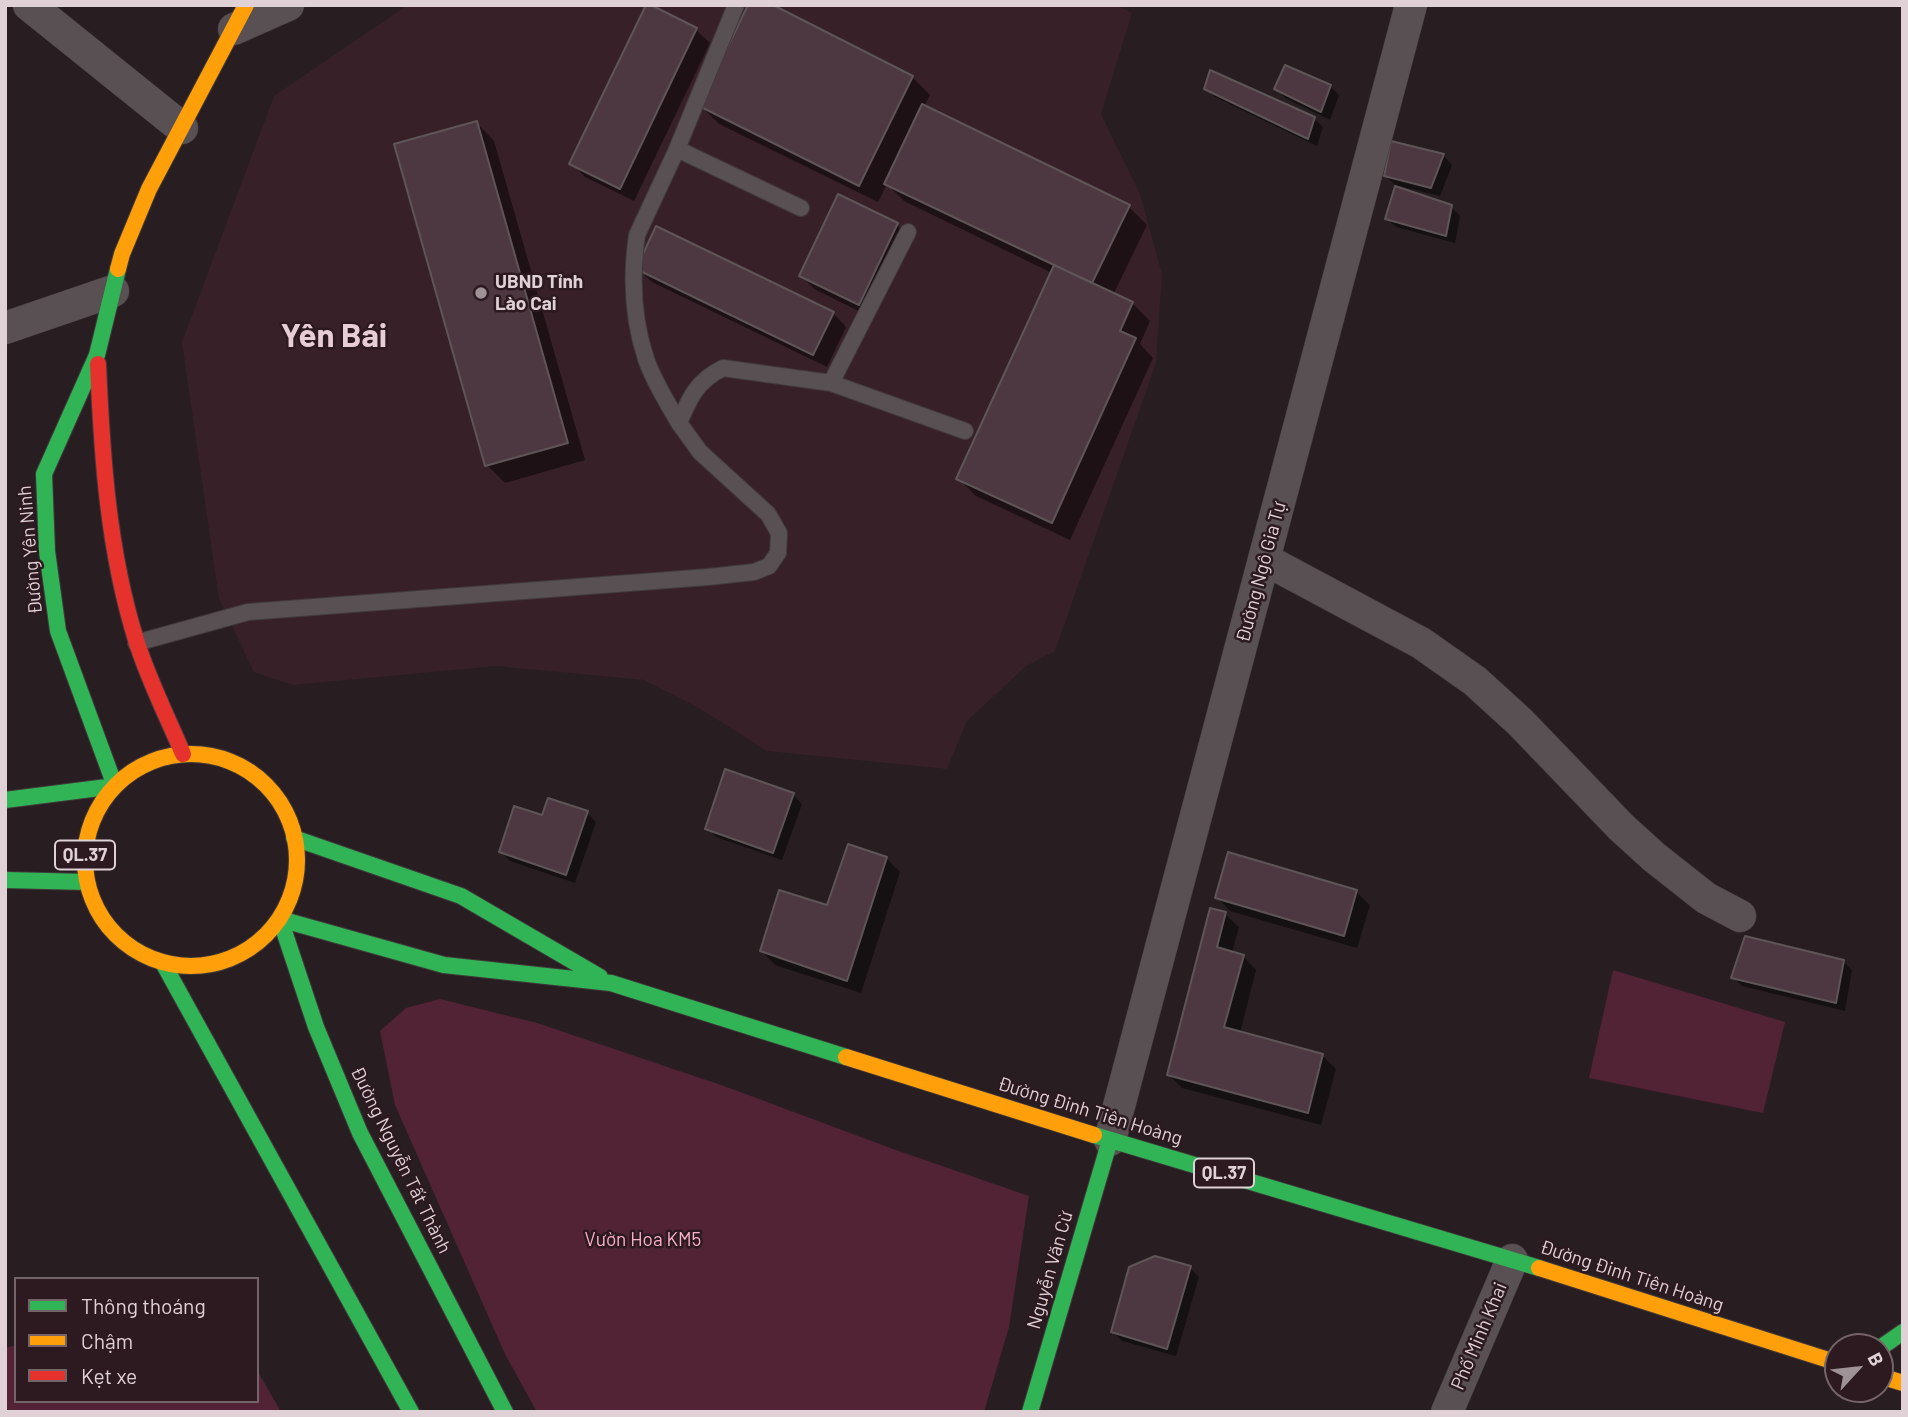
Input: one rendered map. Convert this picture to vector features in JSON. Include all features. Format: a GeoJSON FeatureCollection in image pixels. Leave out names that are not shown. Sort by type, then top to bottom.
{"type":"FeatureCollection","features":[{"type":"Feature","properties":{"kind":"main road","name":"Đường Yên Ninh"},"geometry":{"type":"LineString","coordinates":[[115,786],[58,631],[47,551],[44,474],[97,355],[126,243],[149,189],[240,17]]}},
{"type":"Feature","properties":{"kind":"main road","name":"Đường Yên Ninh"},"geometry":{"type":"LineString","coordinates":[[97,355],[101,449],[110,528],[122,592],[136,643],[183,754]]}},
{"type":"Feature","properties":{"kind":"main road","name":"QL.37"},"geometry":{"type":"LineString","coordinates":[[183,754],[214,756],[242,767],[266,785],[284,809],[295,838],[297,866],[292,893],[280,919],[258,943],[229,961],[196,967],[163,963],[135,951],[113,933],[96,909],[87,882],[85,848],[88,836],[95,814],[115,786],[134,769],[158,758],[183,754]]}},
{"type":"Feature","properties":{"kind":"main road","name":"QL.37"},"geometry":{"type":"LineString","coordinates":[[5,800],[115,786]]}},
{"type":"Feature","properties":{"kind":"main road","name":"Đường Đinh Tiên Hoàng"},"geometry":{"type":"LineString","coordinates":[[295,838],[461,896],[611,983]]}},
{"type":"Feature","properties":{"kind":"main road","name":"QL.37"},"geometry":{"type":"LineString","coordinates":[[5,880],[87,882]]}},
{"type":"Feature","properties":{"kind":"main road","name":"Đường Đinh Tiên Hoàng"},"geometry":{"type":"LineString","coordinates":[[280,919],[444,965],[611,983],[1110,1140],[1512,1260],[1824,1359]]}},
{"type":"Feature","properties":{"kind":"main road","name":"Đường Nguyễn Tất Thành"},"geometry":{"type":"LineString","coordinates":[[280,919],[316,1027],[360,1133],[505,1412]]}},
{"type":"Feature","properties":{"kind":"main road"},"geometry":{"type":"LineString","coordinates":[[163,963],[411,1412]]}},
{"type":"Feature","properties":{"kind":"main road","name":"Nguyễn Văn Cừ"},"geometry":{"type":"LineString","coordinates":[[1030,1412],[1110,1140]]}},
{"type":"Feature","properties":{"kind":"street"},"geometry":{"type":"LineString","coordinates":[[29,5],[182,128]]}},
{"type":"Feature","properties":{"kind":"street"},"geometry":{"type":"LineString","coordinates":[[240,17],[288,5]]}},
{"type":"Feature","properties":{"kind":"street","name":"Đường Ngô Gia Tự"},"geometry":{"type":"LineString","coordinates":[[1110,1140],[1411,5]]}},
{"type":"Feature","properties":{"kind":"street"},"geometry":{"type":"LineString","coordinates":[[5,328],[113,291]]}},
{"type":"Feature","properties":{"kind":"street"},"geometry":{"type":"LineString","coordinates":[[1264,559],[1421,643],[1475,681],[1520,722],[1621,827],[1654,857],[1706,898],[1740,916]]}},
{"type":"Feature","properties":{"kind":"street","name":"Phố Minh Khai"},"geometry":{"type":"LineString","coordinates":[[1447,1412],[1512,1260]]}},
{"type":"Feature","properties":{"kind":"lane"},"geometry":{"type":"LineString","coordinates":[[136,643],[248,612],[708,577],[754,572],[769,566],[779,553],[779,533],[768,514],[700,452],[678,423],[646,359],[632,276],[637,235],[677,149],[736,5]]}},
{"type":"Feature","properties":{"kind":"lane"},"geometry":{"type":"LineString","coordinates":[[677,149],[801,208]]}},
{"type":"Feature","properties":{"kind":"lane"},"geometry":{"type":"LineString","coordinates":[[831,383],[908,232]]}},
{"type":"Feature","properties":{"kind":"lane"},"geometry":{"type":"LineString","coordinates":[[678,423],[691,394],[708,375],[723,368],[831,383],[965,431]]}},
{"type":"Feature","properties":{"kind":"shaded area"},"geometry":{"type":"Polygon","coordinates":[[[408,5],[1116,5],[1132,13],[1101,114],[1140,194],[1162,274],[1156,363],[1055,651],[1026,666],[967,721],[947,769],[767,751],[699,708],[644,680],[496,666],[293,685],[254,672],[219,599],[182,342],[274,96],[408,5]]]}},
{"type":"Feature","properties":{"kind":"green space"},"geometry":{"type":"Polygon","coordinates":[[[1613,970],[1785,1022],[1763,1113],[1589,1078],[1613,970]]]}},
{"type":"Feature","properties":{"kind":"green space","name":"Vườn Hoa KM5"},"geometry":{"type":"Polygon","coordinates":[[[440,999],[537,1023],[724,1086],[1029,1196],[1009,1327],[984,1412],[537,1412],[505,1354],[395,1105],[380,1031],[406,1008],[440,999]]]}},
{"type":"Feature","properties":{"kind":"green space"},"geometry":{"type":"Polygon","coordinates":[[[14,1346],[14,1403],[259,1403],[259,1374],[281,1412],[5,1412],[5,1348],[14,1346]]]}},
{"type":"Feature","properties":{"kind":"building"},"geometry":{"type":"Polygon","coordinates":[[[646,5],[697,28],[620,189],[569,164],[646,5]]]}},
{"type":"Feature","properties":{"kind":"building"},"geometry":{"type":"Polygon","coordinates":[[[748,5],[773,5],[913,76],[859,186],[699,106],[748,5]]]}},
{"type":"Feature","properties":{"kind":"building"},"geometry":{"type":"Polygon","coordinates":[[[1285,65],[1331,85],[1321,112],[1274,89],[1285,65]]]}},
{"type":"Feature","properties":{"kind":"building"},"geometry":{"type":"Polygon","coordinates":[[[1210,70],[1315,117],[1308,139],[1204,89],[1210,70]]]}},
{"type":"Feature","properties":{"kind":"building"},"geometry":{"type":"Polygon","coordinates":[[[922,104],[1130,205],[1092,283],[884,184],[922,104]]]}},
{"type":"Feature","properties":{"kind":"building","name":"UBND Tỉnh Lào Cai"},"geometry":{"type":"Polygon","coordinates":[[[477,121],[568,443],[485,466],[394,144],[477,121]]]}},
{"type":"Feature","properties":{"kind":"building"},"geometry":{"type":"Polygon","coordinates":[[[1391,141],[1444,154],[1431,188],[1384,176],[1391,141]]]}},
{"type":"Feature","properties":{"kind":"building"},"geometry":{"type":"Polygon","coordinates":[[[1395,186],[1452,205],[1446,236],[1385,219],[1395,186]]]}},
{"type":"Feature","properties":{"kind":"building"},"geometry":{"type":"Polygon","coordinates":[[[838,194],[898,223],[859,305],[799,276],[838,194]]]}},
{"type":"Feature","properties":{"kind":"building"},"geometry":{"type":"Polygon","coordinates":[[[656,226],[834,312],[813,355],[636,269],[656,226]]]}},
{"type":"Feature","properties":{"kind":"building"},"geometry":{"type":"Polygon","coordinates":[[[1054,265],[1133,302],[1120,331],[1136,338],[1052,523],[956,479],[1054,265]]]}},
{"type":"Feature","properties":{"kind":"building"},"geometry":{"type":"Polygon","coordinates":[[[725,769],[794,793],[773,853],[705,829],[725,769]]]}},
{"type":"Feature","properties":{"kind":"building"},"geometry":{"type":"Polygon","coordinates":[[[548,798],[588,811],[566,875],[499,852],[514,806],[542,815],[548,798]]]}},
{"type":"Feature","properties":{"kind":"building"},"geometry":{"type":"Polygon","coordinates":[[[848,844],[887,857],[847,981],[760,951],[779,890],[827,905],[848,844]]]}},
{"type":"Feature","properties":{"kind":"building"},"geometry":{"type":"Polygon","coordinates":[[[1228,852],[1357,890],[1344,936],[1215,898],[1228,852]]]}},
{"type":"Feature","properties":{"kind":"building"},"geometry":{"type":"Polygon","coordinates":[[[1210,908],[1226,912],[1217,947],[1244,955],[1224,1027],[1323,1054],[1308,1113],[1167,1075],[1210,908]]]}},
{"type":"Feature","properties":{"kind":"building"},"geometry":{"type":"Polygon","coordinates":[[[1745,936],[1844,960],[1836,1003],[1731,978],[1745,936]]]}},
{"type":"Feature","properties":{"kind":"building"},"geometry":{"type":"Polygon","coordinates":[[[1155,1256],[1191,1266],[1167,1349],[1111,1332],[1129,1267],[1155,1256]]]}},
{"type":"Feature","properties":{"kind":"traffic: fast"},"geometry":{"type":"LineString","coordinates":[[5,800],[115,786],[58,631],[47,551],[44,474],[97,355],[118,269]]}},
{"type":"Feature","properties":{"kind":"traffic: fast"},"geometry":{"type":"LineString","coordinates":[[294,838],[461,896],[600,977]]}},
{"type":"Feature","properties":{"kind":"traffic: fast"},"geometry":{"type":"LineString","coordinates":[[5,880],[87,882]]}},
{"type":"Feature","properties":{"kind":"traffic: fast"},"geometry":{"type":"LineString","coordinates":[[280,919],[444,965],[611,983],[846,1057]]}},
{"type":"Feature","properties":{"kind":"traffic: fast"},"geometry":{"type":"LineString","coordinates":[[280,919],[316,1027],[360,1133],[505,1412]]}},
{"type":"Feature","properties":{"kind":"traffic: fast"},"geometry":{"type":"LineString","coordinates":[[163,963],[411,1412]]}},
{"type":"Feature","properties":{"kind":"traffic: fast"},"geometry":{"type":"LineString","coordinates":[[1094,1135],[1539,1268]]}},
{"type":"Feature","properties":{"kind":"traffic: fast"},"geometry":{"type":"LineString","coordinates":[[1030,1412],[1110,1140]]}},
{"type":"Feature","properties":{"kind":"traffic: fast"},"geometry":{"type":"LineString","coordinates":[[1894,1338],[1903,1332]]}},
{"type":"Feature","properties":{"kind":"traffic: slow"},"geometry":{"type":"LineString","coordinates":[[118,269],[149,189],[246,5]]}},
{"type":"Feature","properties":{"kind":"traffic: slow"},"geometry":{"type":"LineString","coordinates":[[191,754],[212,756],[231,762],[266,785],[289,820],[295,839],[297,860],[295,881],[289,900],[266,935],[231,958],[212,964],[191,966],[170,964],[151,958],[116,935],[93,900],[87,881],[85,860],[87,839],[93,820],[116,785],[151,762],[170,756],[191,754]]}},
{"type":"Feature","properties":{"kind":"traffic: slow"},"geometry":{"type":"LineString","coordinates":[[846,1057],[1094,1135]]}},
{"type":"Feature","properties":{"kind":"traffic: slow"},"geometry":{"type":"LineString","coordinates":[[1539,1268],[1824,1359]]}},
{"type":"Feature","properties":{"kind":"traffic: slow"},"geometry":{"type":"LineString","coordinates":[[1894,1380],[1903,1383]]}},
{"type":"Feature","properties":{"kind":"traffic: jam"},"geometry":{"type":"LineString","coordinates":[[98,364],[108,503],[126,606],[141,655],[183,754]]}},
{"type":"Feature","properties":{"kind":"place","name":"UBND Tỉnh Lào Cai"},"geometry":{"type":"Point","coordinates":[481,293]}},
{"type":"Feature","properties":{"kind":"district","name":"Yên Bái"},"geometry":{"type":"Point","coordinates":[334,336]}}]}
